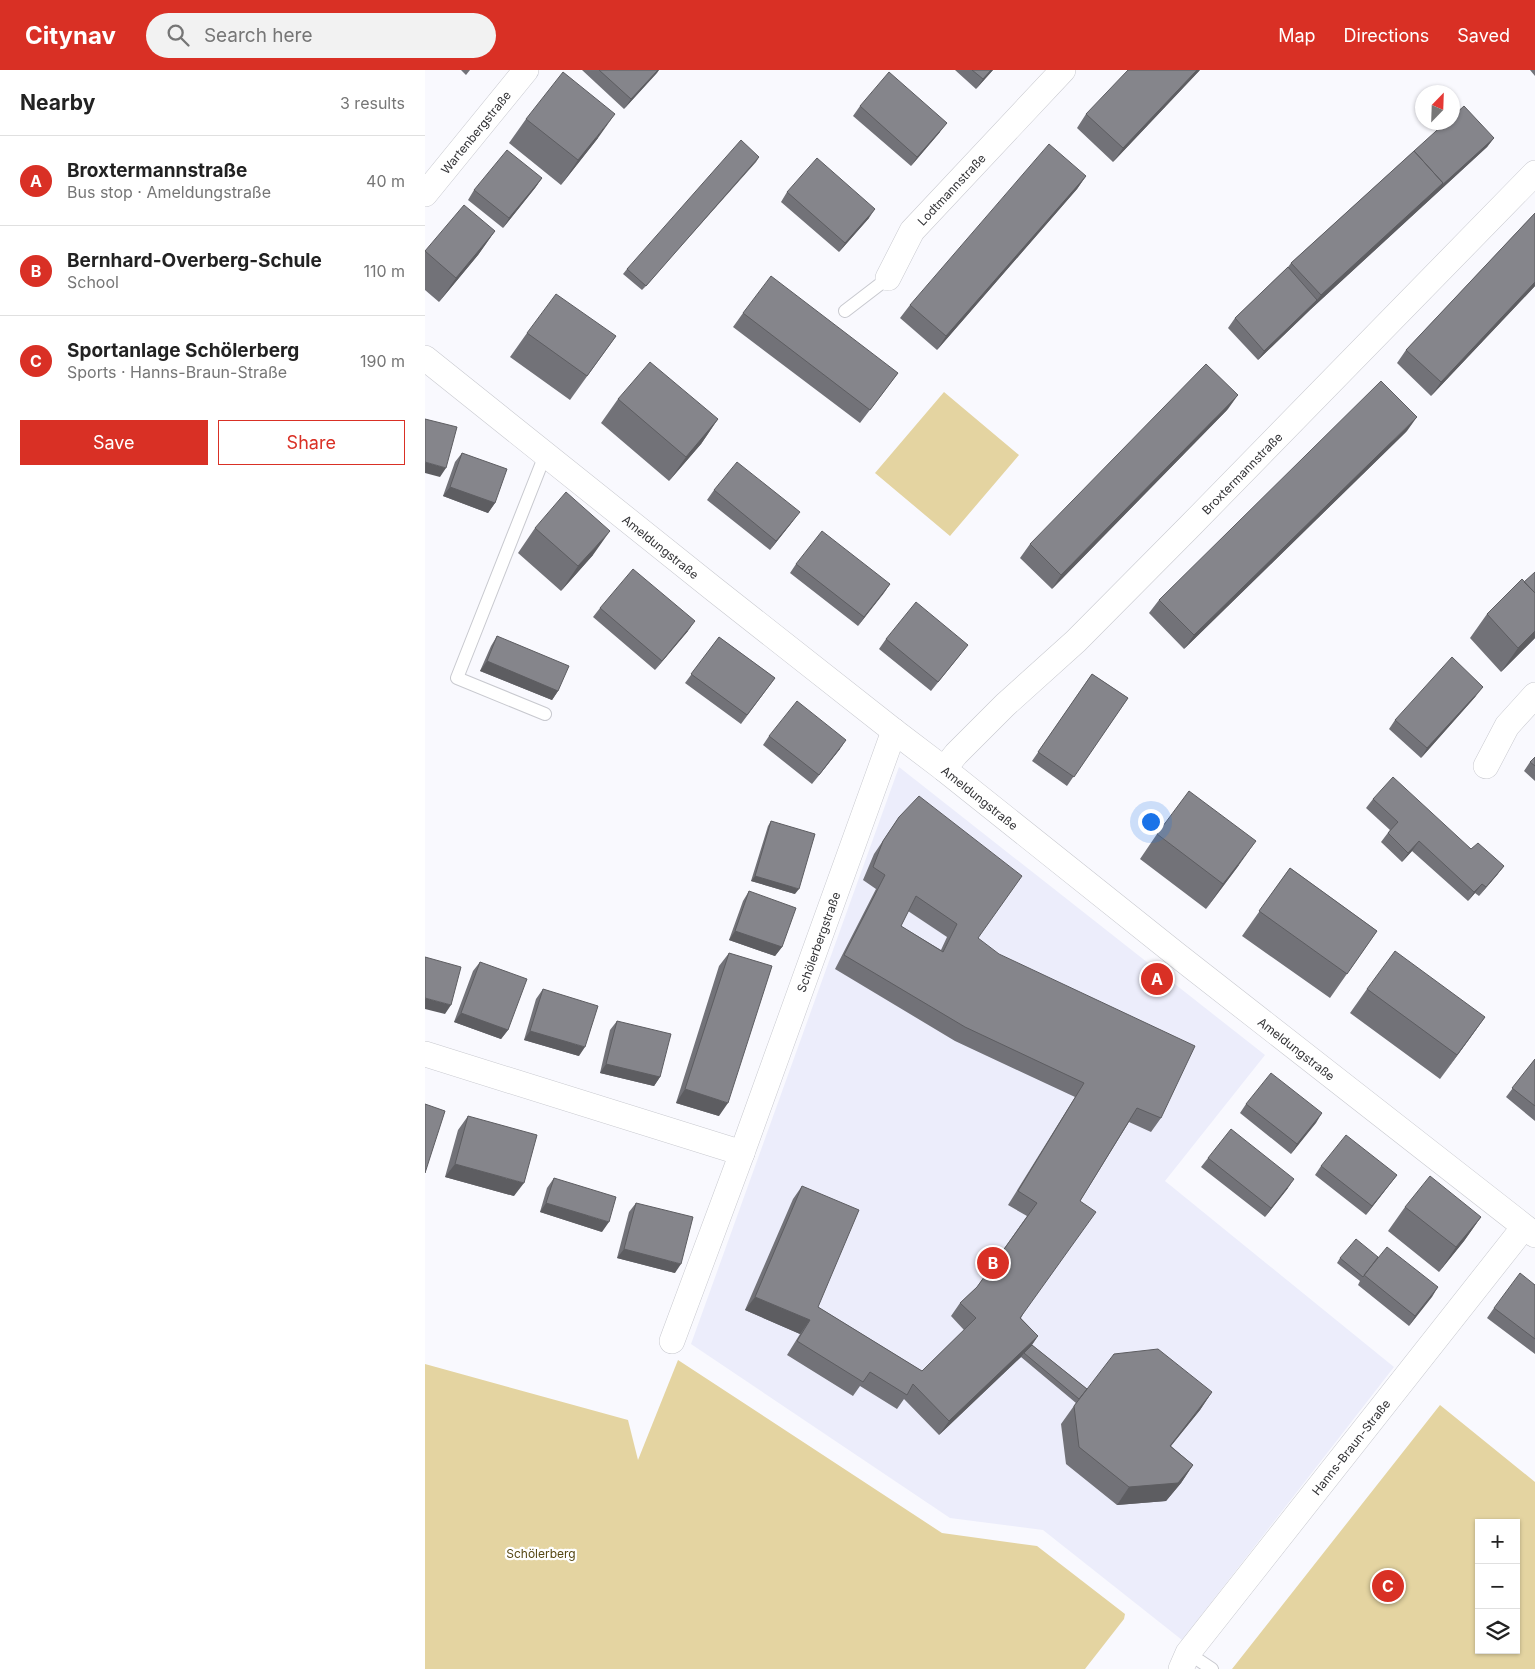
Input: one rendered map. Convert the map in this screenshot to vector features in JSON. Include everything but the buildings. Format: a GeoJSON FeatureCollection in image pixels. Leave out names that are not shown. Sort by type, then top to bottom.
{"type":"FeatureCollection","features":[{"type":"Feature","properties":{"kind":"street","name":"Wartenbergstraße"},"geometry":{"type":"LineString","coordinates":[[425,194],[526,70]]}},
{"type":"Feature","properties":{"kind":"street","name":"Lodtmannstraße"},"geometry":{"type":"LineString","coordinates":[[888,278],[912,231],[1063,70]]}},
{"type":"Feature","properties":{"kind":"street","name":"Broxtermannstraße"},"geometry":{"type":"LineString","coordinates":[[944,769],[956,754],[1005,705],[1076,641],[1535,173]]}},
{"type":"Feature","properties":{"kind":"street","name":"Ameldungstraße"},"geometry":{"type":"LineString","coordinates":[[425,358],[894,731],[1529,1231]]}},
{"type":"Feature","properties":{"kind":"street"},"geometry":{"type":"LineString","coordinates":[[1485,766],[1507,726],[1535,695]]}},
{"type":"Feature","properties":{"kind":"street","name":"Schölerbergstraße"},"geometry":{"type":"LineString","coordinates":[[672,1341],[894,731]]}},
{"type":"Feature","properties":{"kind":"street"},"geometry":{"type":"LineString","coordinates":[[425,1054],[742,1153]]}},
{"type":"Feature","properties":{"kind":"street","name":"Hanns-Braun-Straße"},"geometry":{"type":"LineString","coordinates":[[1184,1661],[1529,1231]]}},
{"type":"Feature","properties":{"kind":"lane","name":"Lodtmannstraße"},"geometry":{"type":"LineString","coordinates":[[845,311],[888,278]]}},
{"type":"Feature","properties":{"kind":"lane"},"geometry":{"type":"LineString","coordinates":[[545,455],[457,678],[545,714]]}},
{"type":"Feature","properties":{"kind":"lane"},"geometry":{"type":"LineString","coordinates":[[1184,1661],[1211,1669]]}},
{"type":"Feature","properties":{"kind":"shaded area"},"geometry":{"type":"Polygon","coordinates":[[[899,767],[1265,1055],[1165,1181],[1394,1367],[1182,1640],[1043,1530],[950,1518],[691,1344],[899,767]]]}},
{"type":"Feature","properties":{"kind":"green space"},"geometry":{"type":"Polygon","coordinates":[[[944,392],[1019,455],[950,536],[875,473],[944,392]]]}},
{"type":"Feature","properties":{"kind":"green space","name":"Schölerberg"},"geometry":{"type":"Polygon","coordinates":[[[678,1360],[942,1533],[1037,1546],[1125,1614],[1124,1619],[1085,1669],[425,1669],[425,1364],[628,1420],[638,1460],[678,1360]]]}},
{"type":"Feature","properties":{"kind":"green space"},"geometry":{"type":"Polygon","coordinates":[[[1440,1405],[1535,1482],[1535,1669],[1232,1669],[1440,1405]]]}},
{"type":"Feature","properties":{"kind":"place","name":"Broxtermannstraße"},"geometry":{"type":"Point","coordinates":[1157,979]}},
{"type":"Feature","properties":{"kind":"place","name":"Bernhard-Overberg-Schule"},"geometry":{"type":"Point","coordinates":[993,1263]}},
{"type":"Feature","properties":{"kind":"place","name":"Sportanlage Schölerberg"},"geometry":{"type":"Point","coordinates":[1388,1586]}}]}
